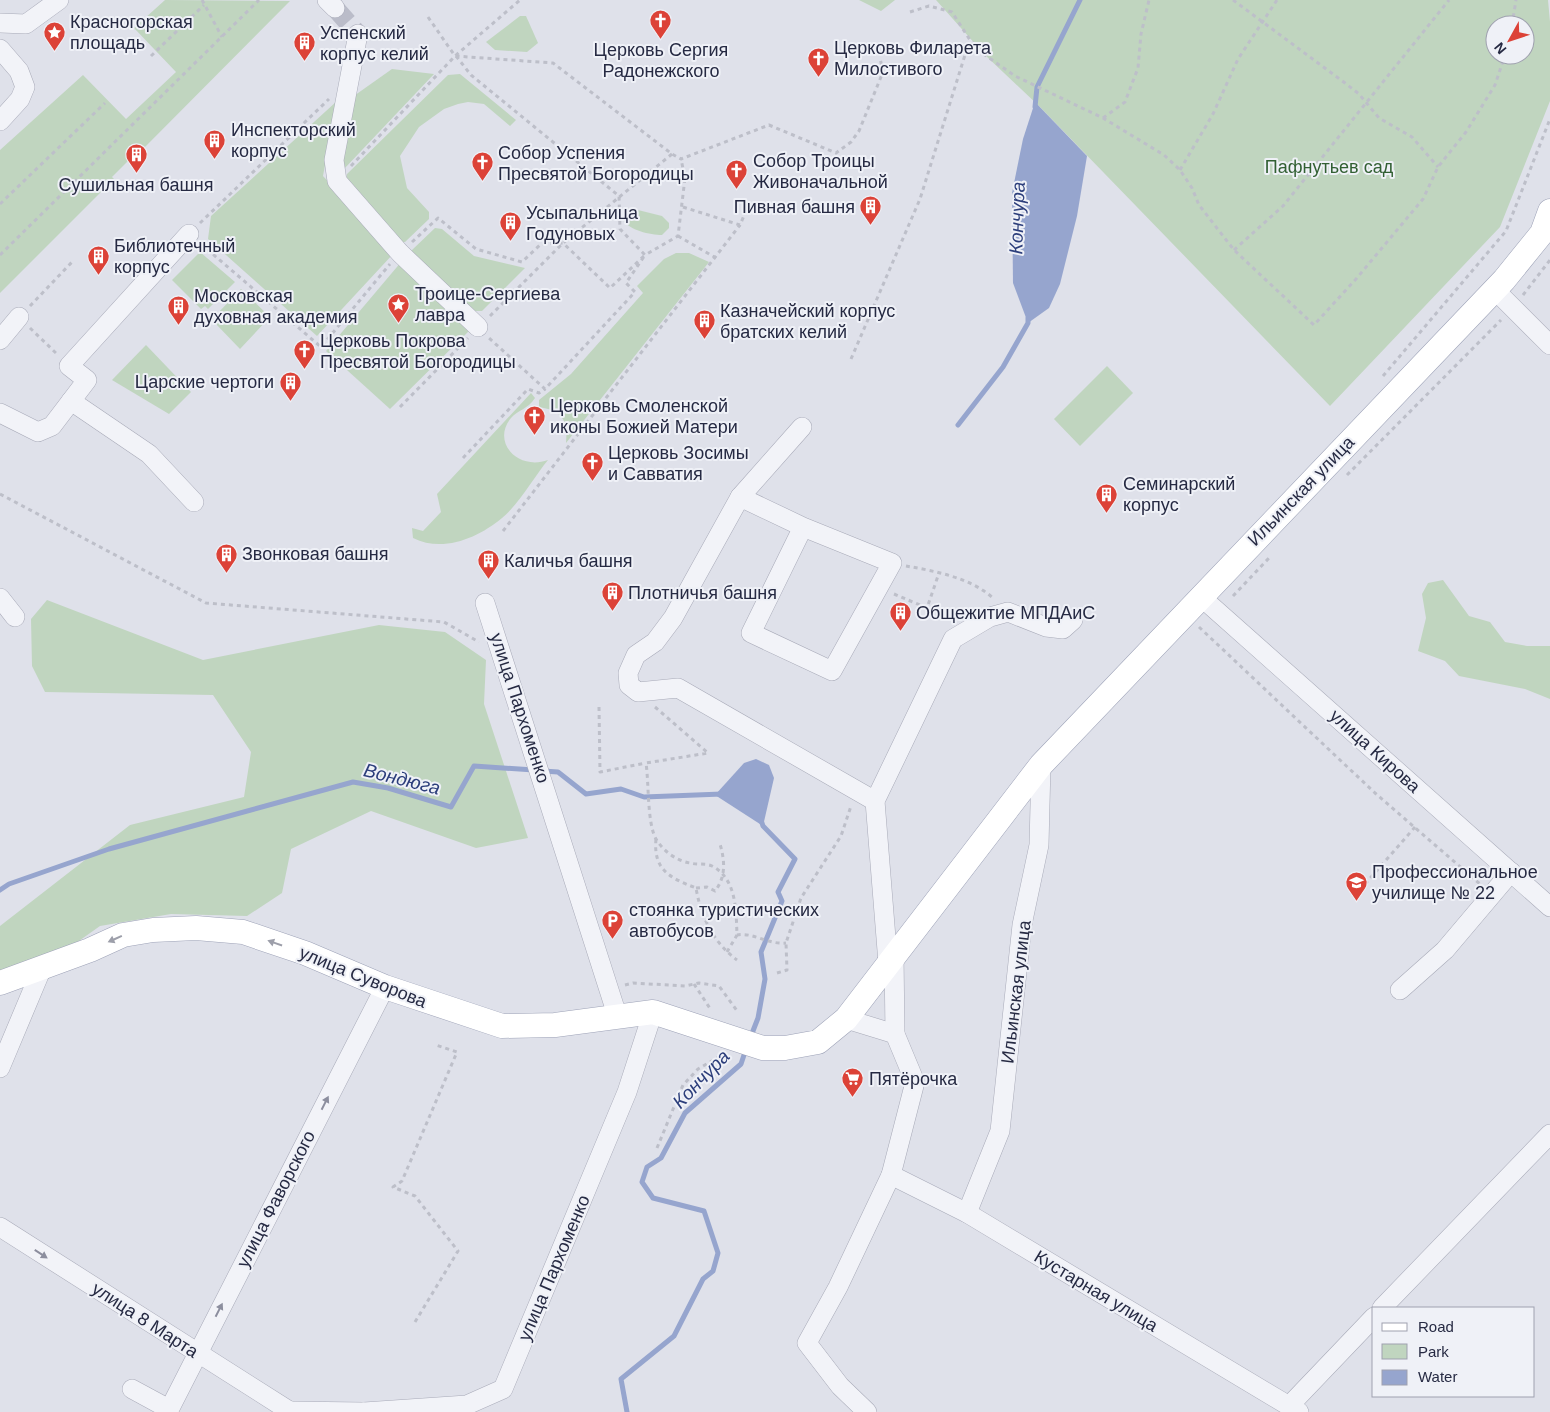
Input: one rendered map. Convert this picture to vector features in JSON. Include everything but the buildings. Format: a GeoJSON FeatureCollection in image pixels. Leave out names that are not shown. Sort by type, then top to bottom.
{"type":"FeatureCollection","features":[{"type":"Feature","properties":{"kind":"main road","name":"Ильинская улица"},"geometry":{"type":"LineString","coordinates":[[726,1045],[763,1048],[802,1047],[818,1042],[846,1019],[1042,764],[1200,596],[1546,236],[1550,211]]}},
{"type":"Feature","properties":{"kind":"main road","name":"улица Суворова"},"geometry":{"type":"LineString","coordinates":[[0,983],[123,935],[154,930],[205,928],[252,935],[305,953],[385,987],[445,1009],[502,1026],[555,1025],[653,1012],[726,1045]]}},
{"type":"Feature","properties":{"kind":"street"},"geometry":{"type":"LineString","coordinates":[[0,23],[26,24],[59,0]]}},
{"type":"Feature","properties":{"kind":"street"},"geometry":{"type":"LineString","coordinates":[[358,34],[334,160],[337,182],[400,253],[478,327]]}},
{"type":"Feature","properties":{"kind":"street"},"geometry":{"type":"LineString","coordinates":[[0,49],[20,71],[26,87],[20,99],[0,121]]}},
{"type":"Feature","properties":{"kind":"street"},"geometry":{"type":"LineString","coordinates":[[0,414],[38,432],[52,426],[87,380],[69,366],[189,234]]}},
{"type":"Feature","properties":{"kind":"street"},"geometry":{"type":"LineString","coordinates":[[1495,290],[1550,346]]}},
{"type":"Feature","properties":{"kind":"street"},"geometry":{"type":"LineString","coordinates":[[0,340],[19,317]]}},
{"type":"Feature","properties":{"kind":"street"},"geometry":{"type":"LineString","coordinates":[[71,401],[149,454],[194,502]]}},
{"type":"Feature","properties":{"kind":"street"},"geometry":{"type":"LineString","coordinates":[[802,427],[740,497],[673,618],[655,642],[636,655],[628,673],[629,685],[638,692],[678,688],[875,801]]}},
{"type":"Feature","properties":{"kind":"street"},"geometry":{"type":"LineString","coordinates":[[740,497],[803,527],[892,563],[832,671],[751,633],[803,527]]}},
{"type":"Feature","properties":{"kind":"street","name":"улица Кирова"},"geometry":{"type":"LineString","coordinates":[[1200,596],[1550,908]]}},
{"type":"Feature","properties":{"kind":"street"},"geometry":{"type":"LineString","coordinates":[[0,598],[14,617]]}},
{"type":"Feature","properties":{"kind":"street","name":"улица Пархоменко"},"geometry":{"type":"LineString","coordinates":[[485,603],[554,813],[618,1018]]}},
{"type":"Feature","properties":{"kind":"street"},"geometry":{"type":"LineString","coordinates":[[867,1412],[840,1386],[807,1344],[838,1287],[891,1175],[915,1082],[895,1034],[891,959],[875,801],[953,639],[990,618],[1008,612],[1046,627],[1062,629],[1073,620]]}},
{"type":"Feature","properties":{"kind":"street","name":"Ильинская улица"},"geometry":{"type":"LineString","coordinates":[[967,1213],[1000,1131],[1022,925],[1039,845],[1042,764]]}},
{"type":"Feature","properties":{"kind":"street"},"geometry":{"type":"LineString","coordinates":[[1400,990],[1445,950],[1511,872]]}},
{"type":"Feature","properties":{"kind":"street"},"geometry":{"type":"LineString","coordinates":[[0,1068],[42,968]]}},
{"type":"Feature","properties":{"kind":"street","name":"улица Фаворского"},"geometry":{"type":"LineString","coordinates":[[168,1410],[385,987]]}},
{"type":"Feature","properties":{"kind":"street","name":"улица Пархоменко"},"geometry":{"type":"LineString","coordinates":[[290,1411],[363,1412],[467,1405],[503,1389],[627,1092],[653,1012]]}},
{"type":"Feature","properties":{"kind":"street"},"geometry":{"type":"LineString","coordinates":[[846,1019],[895,1034]]}},
{"type":"Feature","properties":{"kind":"street"},"geometry":{"type":"LineString","coordinates":[[1383,1307],[1550,1134]]}},
{"type":"Feature","properties":{"kind":"street","name":"Кустарная улица"},"geometry":{"type":"LineString","coordinates":[[891,1175],[967,1213],[1294,1409]]}},
{"type":"Feature","properties":{"kind":"street","name":"улица 8 Марта"},"geometry":{"type":"LineString","coordinates":[[0,1227],[196,1354],[290,1411]]}},
{"type":"Feature","properties":{"kind":"street"},"geometry":{"type":"LineString","coordinates":[[1294,1409],[1372,1319]]}},
{"type":"Feature","properties":{"kind":"street"},"geometry":{"type":"LineString","coordinates":[[132,1389],[168,1410]]}},
{"type":"Feature","properties":{"kind":"path"},"geometry":{"type":"LineString","coordinates":[[202,0],[222,37]]}},
{"type":"Feature","properties":{"kind":"path"},"geometry":{"type":"LineString","coordinates":[[0,255],[259,0]]}},
{"type":"Feature","properties":{"kind":"path"},"geometry":{"type":"LineString","coordinates":[[337,182],[455,56],[520,0]]}},
{"type":"Feature","properties":{"kind":"path"},"geometry":{"type":"LineString","coordinates":[[1103,118],[1125,102],[1138,68],[1141,34],[1150,0]]}},
{"type":"Feature","properties":{"kind":"path"},"geometry":{"type":"LineString","coordinates":[[1233,0],[1346,83],[1379,118],[1412,137],[1438,167]]}},
{"type":"Feature","properties":{"kind":"path"},"geometry":{"type":"LineString","coordinates":[[1180,170],[1213,114],[1238,58],[1277,0]]}},
{"type":"Feature","properties":{"kind":"path"},"geometry":{"type":"LineString","coordinates":[[1234,250],[1283,206],[1367,104],[1448,0]]}},
{"type":"Feature","properties":{"kind":"path"},"geometry":{"type":"LineString","coordinates":[[1514,15],[1516,0]]}},
{"type":"Feature","properties":{"kind":"path"},"geometry":{"type":"LineString","coordinates":[[152,56],[204,5]]}},
{"type":"Feature","properties":{"kind":"path"},"geometry":{"type":"LineString","coordinates":[[910,12],[930,6],[952,12],[970,40],[985,55],[1015,76],[1103,118],[1164,155],[1180,170],[1192,188],[1198,206],[1234,250],[1314,325],[1356,279],[1423,199],[1438,167],[1466,132],[1495,85],[1502,65]]}},
{"type":"Feature","properties":{"kind":"path"},"geometry":{"type":"LineString","coordinates":[[428,17],[455,56],[471,75],[619,196],[620,229],[644,255],[678,236]]}},
{"type":"Feature","properties":{"kind":"path"},"geometry":{"type":"LineString","coordinates":[[851,359],[920,198],[965,55]]}},
{"type":"Feature","properties":{"kind":"path"},"geometry":{"type":"LineString","coordinates":[[455,56],[553,63],[681,159],[685,178],[678,236]]}},
{"type":"Feature","properties":{"kind":"path"},"geometry":{"type":"LineString","coordinates":[[681,159],[769,125],[836,153],[850,142],[858,131],[883,72],[880,58]]}},
{"type":"Feature","properties":{"kind":"path"},"geometry":{"type":"LineString","coordinates":[[0,204],[105,104]]}},
{"type":"Feature","properties":{"kind":"path"},"geometry":{"type":"LineString","coordinates":[[1376,383],[1506,231],[1550,119]]}},
{"type":"Feature","properties":{"kind":"path"},"geometry":{"type":"LineString","coordinates":[[400,407],[563,243],[672,154]]}},
{"type":"Feature","properties":{"kind":"path"},"geometry":{"type":"LineString","coordinates":[[683,207],[740,225]]}},
{"type":"Feature","properties":{"kind":"path"},"geometry":{"type":"LineString","coordinates":[[503,531],[716,258],[740,225],[746,211]]}},
{"type":"Feature","properties":{"kind":"path"},"geometry":{"type":"LineString","coordinates":[[678,236],[716,258]]}},
{"type":"Feature","properties":{"kind":"path"},"geometry":{"type":"LineString","coordinates":[[1345,478],[1513,308],[1550,260]]}},
{"type":"Feature","properties":{"kind":"path"},"geometry":{"type":"LineString","coordinates":[[69,366],[19,317],[72,262]]}},
{"type":"Feature","properties":{"kind":"path"},"geometry":{"type":"LineString","coordinates":[[463,458],[528,389],[539,392],[545,389]]}},
{"type":"Feature","properties":{"kind":"path"},"geometry":{"type":"LineString","coordinates":[[0,494],[206,603],[444,622],[503,655]]}},
{"type":"Feature","properties":{"kind":"path"},"geometry":{"type":"LineString","coordinates":[[1234,596],[1272,554]]}},
{"type":"Feature","properties":{"kind":"path"},"geometry":{"type":"LineString","coordinates":[[892,563],[959,579],[987,593],[1008,612]]}},
{"type":"Feature","properties":{"kind":"path"},"geometry":{"type":"LineString","coordinates":[[878,588],[927,608],[939,573]]}},
{"type":"Feature","properties":{"kind":"path"},"geometry":{"type":"LineString","coordinates":[[1194,623],[1375,793],[1492,894]]}},
{"type":"Feature","properties":{"kind":"path"},"geometry":{"type":"LineString","coordinates":[[598,707],[600,772],[708,753],[638,692]]}},
{"type":"Feature","properties":{"kind":"path"},"geometry":{"type":"LineString","coordinates":[[646,763],[650,811],[656,839],[655,852],[662,869],[677,881],[696,888],[707,887],[715,891],[721,884],[723,874],[724,858],[720,844]]}},
{"type":"Feature","properties":{"kind":"path"},"geometry":{"type":"LineString","coordinates":[[776,973],[787,970],[786,943],[801,898],[840,836],[851,808],[853,788]]}},
{"type":"Feature","properties":{"kind":"path"},"geometry":{"type":"LineString","coordinates":[[1365,884],[1415,828]]}},
{"type":"Feature","properties":{"kind":"path"},"geometry":{"type":"LineString","coordinates":[[656,839],[676,859],[689,863],[711,865],[723,874],[729,884],[736,906],[737,935],[727,952]]}},
{"type":"Feature","properties":{"kind":"path"},"geometry":{"type":"LineString","coordinates":[[696,888],[699,907],[711,932],[727,952],[738,960]]}},
{"type":"Feature","properties":{"kind":"path"},"geometry":{"type":"LineString","coordinates":[[737,935],[747,933],[772,942],[786,943]]}},
{"type":"Feature","properties":{"kind":"path"},"geometry":{"type":"LineString","coordinates":[[610,990],[633,983],[719,986],[738,1012]]}},
{"type":"Feature","properties":{"kind":"path"},"geometry":{"type":"LineString","coordinates":[[694,984],[711,1011],[720,1014]]}},
{"type":"Feature","properties":{"kind":"path"},"geometry":{"type":"LineString","coordinates":[[416,1322],[458,1251],[414,1196],[393,1187],[402,1181],[457,1052],[436,1045]]}},
{"type":"Feature","properties":{"kind":"path"},"geometry":{"type":"LineString","coordinates":[[657,1148],[683,1085],[726,1045]]}},
{"type":"Feature","properties":{"kind":"green space"},"geometry":{"type":"Polygon","coordinates":[[[165,0],[290,1],[143,149],[141,148],[112,177],[114,179],[0,293],[0,150],[83,75],[126,119],[176,72],[134,28],[165,0]]]}},
{"type":"Feature","properties":{"kind":"green space"},"geometry":{"type":"Polygon","coordinates":[[[859,0],[895,0],[881,11],[859,0]]]}},
{"type":"Feature","properties":{"kind":"green space","name":"Пафнутьев сад"},"geometry":{"type":"Polygon","coordinates":[[[936,0],[1548,0],[1550,22],[1550,101],[1500,227],[1330,406],[1040,107],[985,55],[936,0]]]}},
{"type":"Feature","properties":{"kind":"green space"},"geometry":{"type":"Polygon","coordinates":[[[520,16],[526,16],[538,43],[527,52],[495,50],[486,42],[520,16]]]}},
{"type":"Feature","properties":{"kind":"green space"},"geometry":{"type":"Polygon","coordinates":[[[392,69],[434,74],[344,169],[340,157],[351,98],[392,69]]]}},
{"type":"Feature","properties":{"kind":"green space"},"geometry":{"type":"Polygon","coordinates":[[[460,74],[516,120],[510,126],[484,104],[468,102],[444,109],[419,127],[400,156],[407,188],[429,212],[429,219],[405,242],[400,242],[346,182],[347,174],[448,75],[460,74]]]}},
{"type":"Feature","properties":{"kind":"green space"},"geometry":{"type":"Polygon","coordinates":[[[337,101],[323,176],[394,253],[317,336],[208,239],[211,216],[337,101]]]}},
{"type":"Feature","properties":{"kind":"green space"},"geometry":{"type":"Polygon","coordinates":[[[630,208],[662,216],[669,223],[669,228],[662,235],[646,233],[630,227],[623,220],[625,210],[630,208]]]}},
{"type":"Feature","properties":{"kind":"green space"},"geometry":{"type":"Polygon","coordinates":[[[435,228],[442,229],[474,256],[525,268],[482,311],[471,311],[411,255],[412,250],[435,228]]]}},
{"type":"Feature","properties":{"kind":"green space"},"geometry":{"type":"Polygon","coordinates":[[[200,252],[235,282],[208,309],[205,306],[201,309],[172,280],[200,252]]]}},
{"type":"Feature","properties":{"kind":"green space"},"geometry":{"type":"Polygon","coordinates":[[[676,253],[689,253],[709,262],[566,443],[566,428],[562,418],[553,411],[539,407],[539,400],[571,374],[643,293],[637,286],[664,259],[676,253]]]}},
{"type":"Feature","properties":{"kind":"green space"},"geometry":{"type":"Polygon","coordinates":[[[402,261],[473,327],[390,409],[326,351],[402,261]]]}},
{"type":"Feature","properties":{"kind":"green space"},"geometry":{"type":"Polygon","coordinates":[[[241,289],[270,317],[240,349],[214,322],[218,319],[215,316],[241,289]]]}},
{"type":"Feature","properties":{"kind":"green space"},"geometry":{"type":"Polygon","coordinates":[[[146,345],[191,392],[169,414],[112,380],[146,345]]]}},
{"type":"Feature","properties":{"kind":"green space"},"geometry":{"type":"Polygon","coordinates":[[[1107,366],[1133,393],[1080,446],[1054,419],[1107,366]]]}},
{"type":"Feature","properties":{"kind":"green space"},"geometry":{"type":"Polygon","coordinates":[[[531,393],[535,398],[529,405],[511,418],[506,427],[504,436],[506,445],[518,458],[537,462],[548,460],[514,505],[493,525],[460,541],[436,544],[413,538],[412,528],[423,531],[441,512],[437,494],[531,393]]]}},
{"type":"Feature","properties":{"kind":"green space"},"geometry":{"type":"Polygon","coordinates":[[[1443,580],[1469,616],[1490,622],[1505,642],[1527,646],[1550,646],[1550,699],[1525,689],[1459,676],[1445,661],[1418,651],[1426,618],[1422,594],[1428,583],[1443,580]]]}},
{"type":"Feature","properties":{"kind":"green space"},"geometry":{"type":"Polygon","coordinates":[[[47,600],[203,660],[379,625],[445,632],[486,660],[484,704],[528,838],[476,848],[371,811],[291,849],[282,893],[247,916],[171,914],[100,926],[76,943],[37,962],[0,970],[0,926],[130,825],[244,797],[251,752],[213,695],[45,692],[32,666],[31,619],[47,600]]]}},
{"type":"Feature","properties":{"kind":"water"},"geometry":{"type":"Polygon","coordinates":[[[1035,102],[1087,156],[1077,216],[1060,284],[1049,308],[1028,323],[1013,283],[1012,193],[1023,139],[1035,102]]]}},
{"type":"Feature","properties":{"kind":"water"},"geometry":{"type":"Polygon","coordinates":[[[756,759],[769,765],[774,778],[763,826],[715,795],[744,763],[756,759]]]}},
{"type":"Feature","properties":{"kind":"waterway","name":"Кончура"},"geometry":{"type":"LineString","coordinates":[[1035,107],[1037,87],[1080,0]]}},
{"type":"Feature","properties":{"kind":"waterway","name":"Кончура"},"geometry":{"type":"LineString","coordinates":[[958,425],[1003,367],[1028,323],[1028,318]]}},
{"type":"Feature","properties":{"kind":"waterway","name":"Вондюга"},"geometry":{"type":"LineString","coordinates":[[0,890],[9,884],[109,849],[353,782],[388,788],[451,807],[474,766],[534,770]]}},
{"type":"Feature","properties":{"kind":"waterway","name":"Вондюга"},"geometry":{"type":"LineString","coordinates":[[543,771],[558,772],[586,794],[621,789],[644,797],[722,794]]}},
{"type":"Feature","properties":{"kind":"waterway","name":"Кончура"},"geometry":{"type":"LineString","coordinates":[[751,1036],[758,1018],[765,979],[761,952],[782,901],[778,892],[795,859],[763,826],[761,820]]}},
{"type":"Feature","properties":{"kind":"waterway","name":"Кончура"},"geometry":{"type":"LineString","coordinates":[[627,1412],[621,1379],[674,1336],[703,1279],[713,1271],[718,1253],[704,1211],[653,1198],[642,1182],[647,1167],[661,1158],[685,1113],[741,1064],[746,1049]]}},
{"type":"Feature","properties":{"kind":"tunnel"},"geometry":{"type":"LineString","coordinates":[[335,8],[358,34]]}},
{"type":"Feature","properties":{"kind":"place","name":"Церковь Сергия Радонежского"},"geometry":{"type":"Point","coordinates":[661,39]}},
{"type":"Feature","properties":{"kind":"place","name":"Красногорская площадь"},"geometry":{"type":"Point","coordinates":[54,51]}},
{"type":"Feature","properties":{"kind":"place","name":"Успенский корпус келий"},"geometry":{"type":"Point","coordinates":[304,62]}},
{"type":"Feature","properties":{"kind":"place","name":"Церковь Филарета Милостивого"},"geometry":{"type":"Point","coordinates":[818,77]}},
{"type":"Feature","properties":{"kind":"place","name":"Инспекторский корпус"},"geometry":{"type":"Point","coordinates":[215,159]}},
{"type":"Feature","properties":{"kind":"place","name":"Сушильная башня"},"geometry":{"type":"Point","coordinates":[136,174]}},
{"type":"Feature","properties":{"kind":"place","name":"Собор Успения Пресвятой Богородицы"},"geometry":{"type":"Point","coordinates":[482,182]}},
{"type":"Feature","properties":{"kind":"place","name":"Собор Троицы Живоначальной"},"geometry":{"type":"Point","coordinates":[737,190]}},
{"type":"Feature","properties":{"kind":"place","name":"Пивная башня"},"geometry":{"type":"Point","coordinates":[871,226]}},
{"type":"Feature","properties":{"kind":"place","name":"Усыпальница Годуновых"},"geometry":{"type":"Point","coordinates":[510,242]}},
{"type":"Feature","properties":{"kind":"place","name":"Библиотечный корпус"},"geometry":{"type":"Point","coordinates":[98,275]}},
{"type":"Feature","properties":{"kind":"place","name":"Троице-Сергиева лавра"},"geometry":{"type":"Point","coordinates":[399,323]}},
{"type":"Feature","properties":{"kind":"place","name":"Московская духовная академия"},"geometry":{"type":"Point","coordinates":[178,325]}},
{"type":"Feature","properties":{"kind":"place","name":"Казначейский корпус братских келий"},"geometry":{"type":"Point","coordinates":[704,340]}},
{"type":"Feature","properties":{"kind":"place","name":"Церковь Покрова Пресвятой Богородицы"},"geometry":{"type":"Point","coordinates":[304,370]}},
{"type":"Feature","properties":{"kind":"place","name":"Царские чертоги"},"geometry":{"type":"Point","coordinates":[290,401]}},
{"type":"Feature","properties":{"kind":"place","name":"Церковь Смоленской иконы Божией Матери"},"geometry":{"type":"Point","coordinates":[534,435]}},
{"type":"Feature","properties":{"kind":"place","name":"Церковь Зосимы и Савватия"},"geometry":{"type":"Point","coordinates":[592,482]}},
{"type":"Feature","properties":{"kind":"place","name":"Семинарский корпус"},"geometry":{"type":"Point","coordinates":[1107,513]}},
{"type":"Feature","properties":{"kind":"place","name":"Звонковая башня"},"geometry":{"type":"Point","coordinates":[226,573]}},
{"type":"Feature","properties":{"kind":"place","name":"Каличья башня"},"geometry":{"type":"Point","coordinates":[488,580]}},
{"type":"Feature","properties":{"kind":"place","name":"Плотничья башня"},"geometry":{"type":"Point","coordinates":[612,612]}},
{"type":"Feature","properties":{"kind":"place","name":"Общежитие МПДАиС"},"geometry":{"type":"Point","coordinates":[900,632]}},
{"type":"Feature","properties":{"kind":"place","name":"Профессиональное училище № 22"},"geometry":{"type":"Point","coordinates":[1356,901]}},
{"type":"Feature","properties":{"kind":"place","name":"стоянка туристических автобусов"},"geometry":{"type":"Point","coordinates":[613,939]}},
{"type":"Feature","properties":{"kind":"place","name":"Пятёрочка"},"geometry":{"type":"Point","coordinates":[853,1098]}}]}
